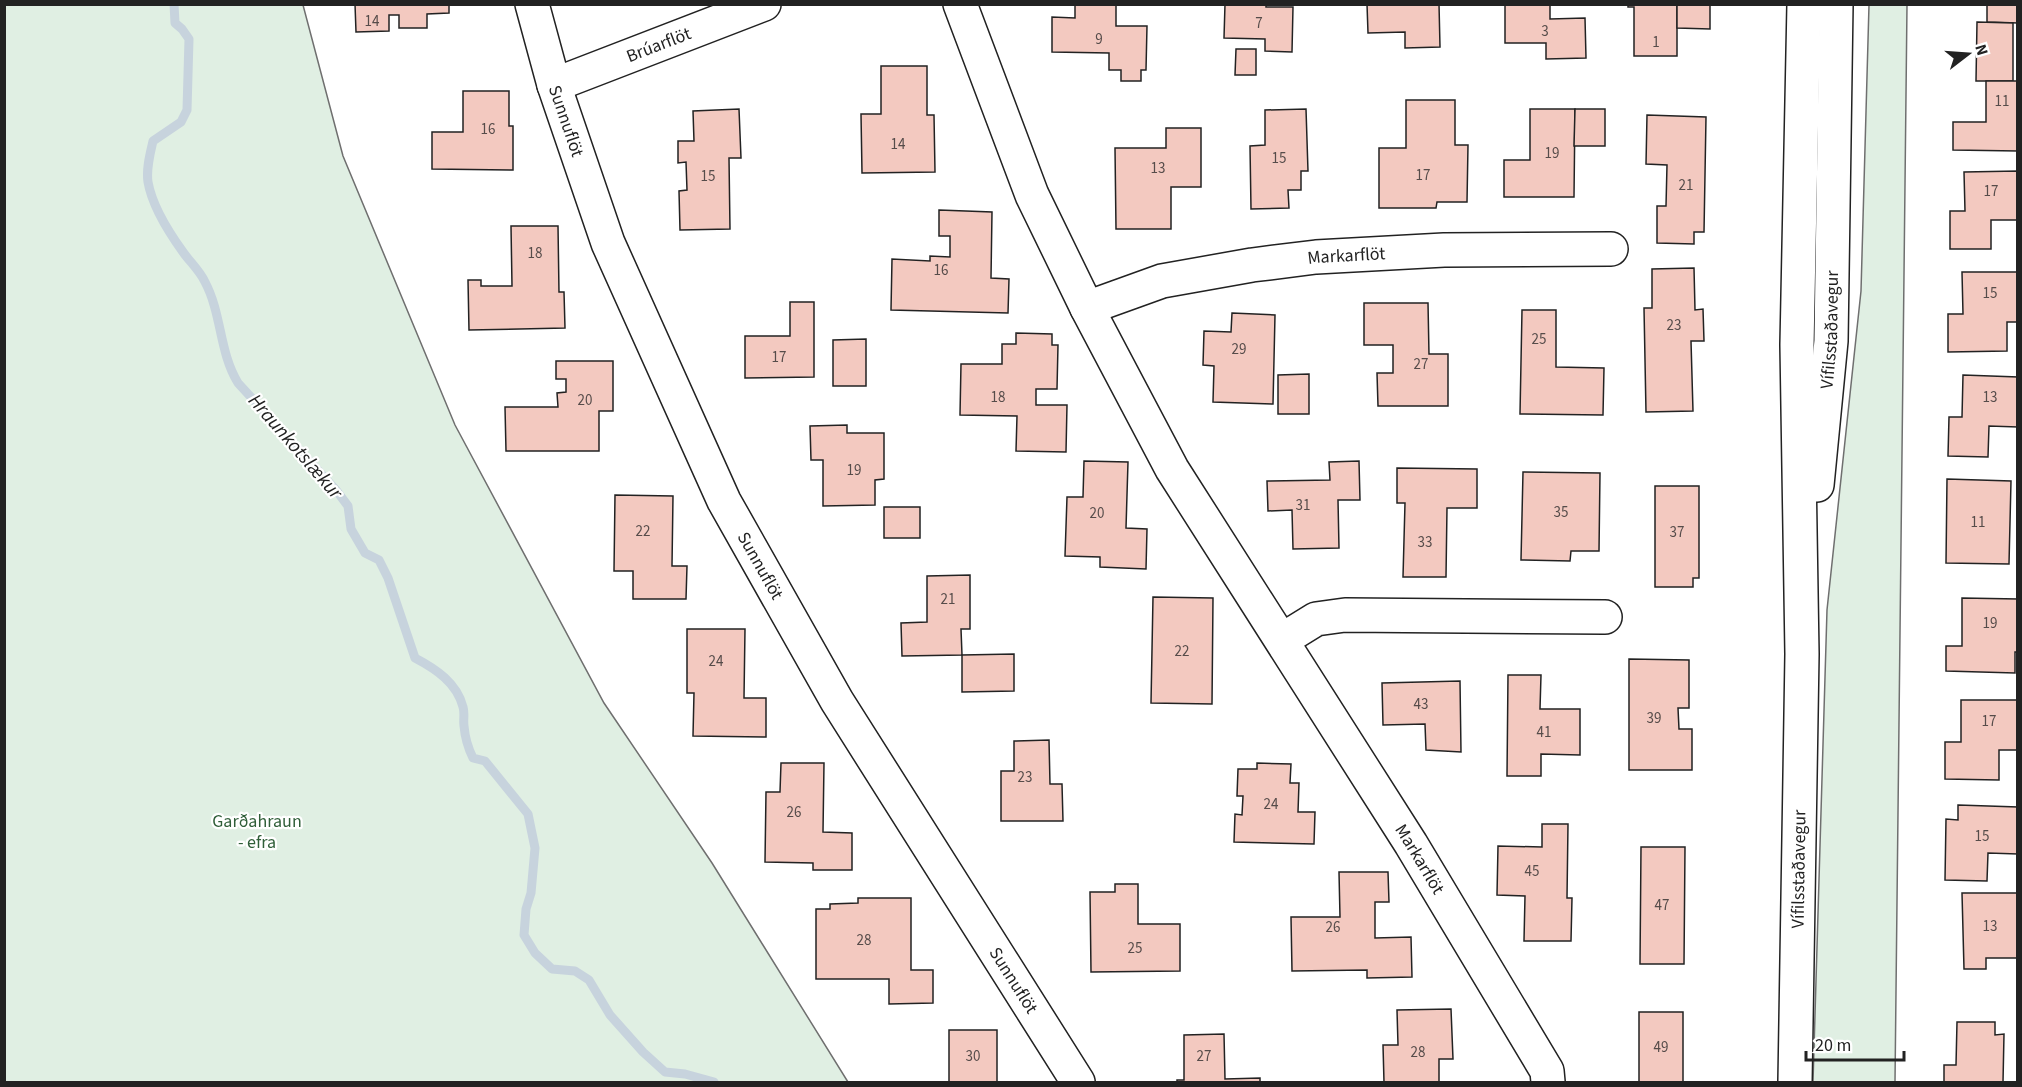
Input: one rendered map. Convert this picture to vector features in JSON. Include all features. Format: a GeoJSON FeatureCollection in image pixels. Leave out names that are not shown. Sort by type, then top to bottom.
{"type":"FeatureCollection","features":[{"type":"Feature","properties":{"kind":"street","name":"Sunnuflöt"},"geometry":{"type":"LineString","coordinates":[[532,4],[554,85],[608,243],[724,501],[837,701],[1078,1083]]}},
{"type":"Feature","properties":{"kind":"street","name":"Brúarflöt"},"geometry":{"type":"LineString","coordinates":[[554,85],[764,4]]}},
{"type":"Feature","properties":{"kind":"street","name":"Markarflöt"},"geometry":{"type":"LineString","coordinates":[[960,4],[1032,195],[1087,308],[1172,469],[1411,844],[1546,1071],[1548,1083]]}},
{"type":"Feature","properties":{"kind":"street","name":"Vífilsstaðavegur"},"geometry":{"type":"LineString","coordinates":[[1795,1083],[1802,654],[1797,345],[1804,4]]}},
{"type":"Feature","properties":{"kind":"street","name":"Vífilsstaðavegur"},"geometry":{"type":"LineString","coordinates":[[1802,654],[1831,341],[1836,4]]}},
{"type":"Feature","properties":{"kind":"street","name":"Markarflöt"},"geometry":{"type":"LineString","coordinates":[[1087,308],[1162,281],[1316,256],[1444,250],[1611,249]]}},
{"type":"Feature","properties":{"kind":"street"},"geometry":{"type":"LineString","coordinates":[[1282,640],[1316,619],[1345,615],[1605,617]]}},
{"type":"Feature","properties":{"kind":"green space","name":"Garðahraun - efra"},"geometry":{"type":"Polygon","coordinates":[[[4,5],[303,5],[343,156],[455,425],[604,703],[712,863],[848,1082],[5,1082],[4,5]]]}},
{"type":"Feature","properties":{"kind":"green space"},"geometry":{"type":"Polygon","coordinates":[[[1869,5],[1907,5],[1895,1082],[1813,1082],[1827,610],[1861,291],[1869,5]]]}},
{"type":"Feature","properties":{"kind":"building"},"geometry":{"type":"Polygon","coordinates":[[[355,4],[449,4],[449,13],[427,14],[427,28],[399,28],[399,15],[389,15],[389,31],[356,32],[355,4]]]}},
{"type":"Feature","properties":{"kind":"building"},"geometry":{"type":"Polygon","coordinates":[[[1075,4],[1116,4],[1116,26],[1147,26],[1146,70],[1141,70],[1141,81],[1121,81],[1121,70],[1109,70],[1109,53],[1052,52],[1052,17],[1075,18],[1075,4]]]}},
{"type":"Feature","properties":{"kind":"building"},"geometry":{"type":"Polygon","coordinates":[[[1225,4],[1266,4],[1266,7],[1293,7],[1292,52],[1265,51],[1265,39],[1224,38],[1225,4]]]}},
{"type":"Feature","properties":{"kind":"building"},"geometry":{"type":"Polygon","coordinates":[[[1367,4],[1439,4],[1440,47],[1405,48],[1405,32],[1368,33],[1367,4]]]}},
{"type":"Feature","properties":{"kind":"building"},"geometry":{"type":"Polygon","coordinates":[[[1505,4],[1550,4],[1550,19],[1585,18],[1586,58],[1546,59],[1546,43],[1505,43],[1505,4]]]}},
{"type":"Feature","properties":{"kind":"building"},"geometry":{"type":"Polygon","coordinates":[[[1628,4],[1677,4],[1677,56],[1634,56],[1634,7],[1628,7],[1628,4]]]}},
{"type":"Feature","properties":{"kind":"building"},"geometry":{"type":"Polygon","coordinates":[[[1677,4],[1710,4],[1710,29],[1677,28],[1677,4]]]}},
{"type":"Feature","properties":{"kind":"building"},"geometry":{"type":"Polygon","coordinates":[[[1987,4],[2018,4],[2018,23],[1987,22],[1987,4]]]}},
{"type":"Feature","properties":{"kind":"building"},"geometry":{"type":"Polygon","coordinates":[[[1977,22],[2013,23],[2013,81],[1976,81],[1977,22]]]}},
{"type":"Feature","properties":{"kind":"building"},"geometry":{"type":"Polygon","coordinates":[[[1236,49],[1256,49],[1256,75],[1235,75],[1236,49]]]}},
{"type":"Feature","properties":{"kind":"building"},"geometry":{"type":"Polygon","coordinates":[[[881,66],[927,66],[927,115],[934,115],[935,172],[862,173],[861,114],[881,114],[881,66]]]}},
{"type":"Feature","properties":{"kind":"building"},"geometry":{"type":"Polygon","coordinates":[[[1986,81],[2018,81],[2018,151],[1953,150],[1953,122],[1986,122],[1986,81]]]}},
{"type":"Feature","properties":{"kind":"building"},"geometry":{"type":"Polygon","coordinates":[[[463,91],[509,91],[509,126],[513,126],[513,170],[432,169],[432,132],[463,132],[463,91]]]}},
{"type":"Feature","properties":{"kind":"building"},"geometry":{"type":"Polygon","coordinates":[[[1406,100],[1455,100],[1455,145],[1468,145],[1467,202],[1437,202],[1436,208],[1379,208],[1379,148],[1406,148],[1406,100]]]}},
{"type":"Feature","properties":{"kind":"building"},"geometry":{"type":"Polygon","coordinates":[[[739,109],[741,158],[729,158],[730,229],[680,230],[679,191],[687,190],[686,162],[678,163],[678,141],[694,141],[693,111],[739,109]]]}},
{"type":"Feature","properties":{"kind":"building"},"geometry":{"type":"Polygon","coordinates":[[[1306,109],[1308,171],[1301,171],[1301,190],[1288,190],[1289,208],[1251,209],[1250,146],[1265,145],[1265,110],[1306,109]]]}},
{"type":"Feature","properties":{"kind":"building"},"geometry":{"type":"Polygon","coordinates":[[[1530,109],[1575,109],[1574,197],[1504,197],[1504,160],[1530,160],[1530,109]]]}},
{"type":"Feature","properties":{"kind":"building"},"geometry":{"type":"Polygon","coordinates":[[[1575,109],[1605,109],[1605,146],[1574,146],[1575,109]]]}},
{"type":"Feature","properties":{"kind":"building"},"geometry":{"type":"Polygon","coordinates":[[[1647,115],[1706,117],[1704,232],[1694,232],[1694,244],[1657,243],[1657,206],[1666,206],[1667,165],[1646,164],[1647,115]]]}},
{"type":"Feature","properties":{"kind":"building"},"geometry":{"type":"Polygon","coordinates":[[[1166,128],[1201,128],[1201,187],[1171,187],[1171,229],[1116,229],[1115,148],[1166,148],[1166,128]]]}},
{"type":"Feature","properties":{"kind":"building"},"geometry":{"type":"Polygon","coordinates":[[[2018,171],[2018,220],[1991,220],[1991,249],[1950,249],[1950,211],[1965,211],[1964,172],[2018,171]]]}},
{"type":"Feature","properties":{"kind":"building"},"geometry":{"type":"Polygon","coordinates":[[[939,210],[992,212],[991,278],[1009,279],[1008,313],[891,310],[892,259],[930,261],[930,256],[950,257],[950,236],[939,236],[939,210]]]}},
{"type":"Feature","properties":{"kind":"building"},"geometry":{"type":"Polygon","coordinates":[[[511,226],[558,226],[559,292],[564,292],[565,328],[469,330],[468,280],[481,280],[481,286],[512,286],[511,226]]]}},
{"type":"Feature","properties":{"kind":"building"},"geometry":{"type":"Polygon","coordinates":[[[1694,268],[1695,310],[1703,309],[1704,341],[1691,341],[1693,411],[1646,412],[1644,308],[1652,308],[1652,269],[1694,268]]]}},
{"type":"Feature","properties":{"kind":"building"},"geometry":{"type":"Polygon","coordinates":[[[1962,272],[2018,272],[2018,322],[2007,322],[2007,351],[1948,352],[1948,314],[1963,314],[1962,272]]]}},
{"type":"Feature","properties":{"kind":"building"},"geometry":{"type":"Polygon","coordinates":[[[790,302],[814,302],[814,377],[745,378],[745,336],[790,336],[790,302]]]}},
{"type":"Feature","properties":{"kind":"building"},"geometry":{"type":"Polygon","coordinates":[[[1364,303],[1428,303],[1429,354],[1448,354],[1448,406],[1378,406],[1377,373],[1393,373],[1393,345],[1364,345],[1364,303]]]}},
{"type":"Feature","properties":{"kind":"building"},"geometry":{"type":"Polygon","coordinates":[[[1522,310],[1556,310],[1556,367],[1604,368],[1603,415],[1520,414],[1522,310]]]}},
{"type":"Feature","properties":{"kind":"building"},"geometry":{"type":"Polygon","coordinates":[[[1232,313],[1275,315],[1273,404],[1213,402],[1214,366],[1203,365],[1204,331],[1231,332],[1232,313]]]}},
{"type":"Feature","properties":{"kind":"building"},"geometry":{"type":"Polygon","coordinates":[[[1016,333],[1052,334],[1052,345],[1058,345],[1057,389],[1036,389],[1036,405],[1067,405],[1066,452],[1016,451],[1017,416],[960,415],[961,364],[1002,364],[1002,344],[1016,344],[1016,333]]]}},
{"type":"Feature","properties":{"kind":"building"},"geometry":{"type":"Polygon","coordinates":[[[866,339],[866,386],[833,386],[833,340],[866,339]]]}},
{"type":"Feature","properties":{"kind":"building"},"geometry":{"type":"Polygon","coordinates":[[[556,361],[613,361],[613,411],[599,411],[599,451],[506,451],[505,407],[558,407],[557,393],[566,392],[566,379],[556,379],[556,361]]]}},
{"type":"Feature","properties":{"kind":"building"},"geometry":{"type":"Polygon","coordinates":[[[1309,374],[1309,414],[1278,414],[1278,375],[1309,374]]]}},
{"type":"Feature","properties":{"kind":"building"},"geometry":{"type":"Polygon","coordinates":[[[1963,375],[2018,377],[2018,427],[1989,426],[1988,457],[1948,456],[1949,417],[1962,417],[1963,375]]]}},
{"type":"Feature","properties":{"kind":"building"},"geometry":{"type":"Polygon","coordinates":[[[847,425],[847,433],[884,433],[884,479],[875,480],[875,505],[823,506],[823,460],[811,460],[810,426],[847,425]]]}},
{"type":"Feature","properties":{"kind":"building"},"geometry":{"type":"Polygon","coordinates":[[[1084,461],[1128,462],[1126,528],[1147,529],[1146,569],[1100,567],[1100,557],[1065,556],[1067,497],[1083,497],[1084,461]]]}},
{"type":"Feature","properties":{"kind":"building"},"geometry":{"type":"Polygon","coordinates":[[[1359,461],[1360,500],[1338,500],[1339,548],[1293,549],[1292,510],[1268,511],[1267,481],[1330,480],[1329,462],[1359,461]]]}},
{"type":"Feature","properties":{"kind":"building"},"geometry":{"type":"Polygon","coordinates":[[[1397,468],[1477,469],[1477,508],[1447,508],[1446,577],[1403,577],[1405,503],[1397,503],[1397,468]]]}},
{"type":"Feature","properties":{"kind":"building"},"geometry":{"type":"Polygon","coordinates":[[[1523,472],[1600,473],[1599,551],[1571,551],[1570,561],[1521,560],[1523,472]]]}},
{"type":"Feature","properties":{"kind":"building"},"geometry":{"type":"Polygon","coordinates":[[[1947,479],[2011,481],[2009,564],[1946,563],[1947,479]]]}},
{"type":"Feature","properties":{"kind":"building"},"geometry":{"type":"Polygon","coordinates":[[[1655,486],[1699,486],[1699,578],[1693,578],[1693,587],[1655,587],[1655,486]]]}},
{"type":"Feature","properties":{"kind":"building"},"geometry":{"type":"Polygon","coordinates":[[[615,495],[673,496],[672,566],[687,566],[686,599],[633,599],[633,571],[614,571],[615,495]]]}},
{"type":"Feature","properties":{"kind":"building"},"geometry":{"type":"Polygon","coordinates":[[[884,507],[920,507],[920,538],[884,538],[884,507]]]}},
{"type":"Feature","properties":{"kind":"building"},"geometry":{"type":"Polygon","coordinates":[[[970,575],[970,629],[961,629],[962,655],[902,656],[901,623],[927,622],[927,576],[970,575]]]}},
{"type":"Feature","properties":{"kind":"building"},"geometry":{"type":"Polygon","coordinates":[[[1153,597],[1213,598],[1212,704],[1151,703],[1153,597]]]}},
{"type":"Feature","properties":{"kind":"building"},"geometry":{"type":"Polygon","coordinates":[[[1962,598],[2018,599],[2018,652],[2015,652],[2015,673],[1946,671],[1946,646],[1962,646],[1962,598]]]}},
{"type":"Feature","properties":{"kind":"building"},"geometry":{"type":"Polygon","coordinates":[[[687,629],[745,629],[744,698],[766,698],[766,737],[693,736],[694,693],[687,693],[687,629]]]}},
{"type":"Feature","properties":{"kind":"building"},"geometry":{"type":"Polygon","coordinates":[[[1014,654],[1014,691],[962,692],[962,655],[1014,654]]]}},
{"type":"Feature","properties":{"kind":"building"},"geometry":{"type":"Polygon","coordinates":[[[1629,659],[1689,660],[1689,708],[1678,708],[1679,729],[1692,729],[1692,770],[1629,770],[1629,659]]]}},
{"type":"Feature","properties":{"kind":"building"},"geometry":{"type":"Polygon","coordinates":[[[1508,675],[1541,675],[1540,709],[1580,709],[1580,755],[1541,754],[1541,776],[1507,776],[1508,675]]]}},
{"type":"Feature","properties":{"kind":"building"},"geometry":{"type":"Polygon","coordinates":[[[1460,681],[1461,752],[1426,750],[1425,724],[1383,725],[1382,683],[1460,681]]]}},
{"type":"Feature","properties":{"kind":"building"},"geometry":{"type":"Polygon","coordinates":[[[1961,700],[2018,700],[2018,750],[1999,750],[1999,780],[1945,779],[1945,742],[1961,742],[1961,700]]]}},
{"type":"Feature","properties":{"kind":"building"},"geometry":{"type":"Polygon","coordinates":[[[1049,740],[1050,784],[1062,784],[1063,821],[1001,821],[1001,771],[1014,771],[1014,741],[1049,740]]]}},
{"type":"Feature","properties":{"kind":"building"},"geometry":{"type":"Polygon","coordinates":[[[781,763],[824,763],[823,832],[852,833],[852,870],[813,870],[813,863],[765,862],[766,792],[780,792],[781,763]]]}},
{"type":"Feature","properties":{"kind":"building"},"geometry":{"type":"Polygon","coordinates":[[[1257,763],[1291,764],[1290,783],[1299,783],[1298,812],[1315,812],[1314,844],[1234,842],[1235,814],[1242,815],[1243,796],[1237,796],[1238,769],[1257,769],[1257,763]]]}},
{"type":"Feature","properties":{"kind":"building"},"geometry":{"type":"Polygon","coordinates":[[[1958,805],[2018,807],[2018,854],[1988,853],[1987,881],[1945,880],[1946,819],[1958,820],[1958,805]]]}},
{"type":"Feature","properties":{"kind":"building"},"geometry":{"type":"Polygon","coordinates":[[[1542,824],[1568,824],[1567,898],[1572,898],[1571,941],[1524,941],[1525,896],[1497,895],[1498,846],[1542,847],[1542,824]]]}},
{"type":"Feature","properties":{"kind":"building"},"geometry":{"type":"Polygon","coordinates":[[[1641,847],[1685,847],[1684,964],[1640,964],[1641,847]]]}},
{"type":"Feature","properties":{"kind":"building"},"geometry":{"type":"Polygon","coordinates":[[[1339,872],[1388,872],[1389,902],[1375,902],[1375,938],[1411,937],[1412,977],[1367,978],[1367,970],[1292,971],[1291,917],[1340,917],[1339,872]]]}},
{"type":"Feature","properties":{"kind":"building"},"geometry":{"type":"Polygon","coordinates":[[[1115,884],[1138,884],[1138,924],[1180,924],[1180,971],[1091,972],[1090,892],[1115,892],[1115,884]]]}},
{"type":"Feature","properties":{"kind":"building"},"geometry":{"type":"Polygon","coordinates":[[[1962,893],[2018,893],[2018,958],[1986,958],[1986,969],[1964,969],[1962,893]]]}},
{"type":"Feature","properties":{"kind":"building"},"geometry":{"type":"Polygon","coordinates":[[[858,898],[911,898],[911,970],[933,970],[933,1003],[889,1004],[889,979],[816,979],[816,909],[830,909],[830,904],[858,903],[858,898]]]}},
{"type":"Feature","properties":{"kind":"building"},"geometry":{"type":"Polygon","coordinates":[[[1451,1009],[1453,1059],[1439,1059],[1439,1082],[1384,1082],[1383,1045],[1398,1045],[1397,1010],[1451,1009]]]}},
{"type":"Feature","properties":{"kind":"building"},"geometry":{"type":"Polygon","coordinates":[[[1639,1012],[1683,1012],[1683,1082],[1639,1082],[1639,1012]]]}},
{"type":"Feature","properties":{"kind":"building"},"geometry":{"type":"Polygon","coordinates":[[[1957,1022],[1995,1022],[1995,1035],[2004,1034],[2003,1082],[1944,1082],[1944,1065],[1956,1065],[1957,1022]]]}},
{"type":"Feature","properties":{"kind":"building"},"geometry":{"type":"Polygon","coordinates":[[[949,1030],[997,1030],[997,1082],[949,1082],[949,1030]]]}},
{"type":"Feature","properties":{"kind":"building"},"geometry":{"type":"Polygon","coordinates":[[[1224,1034],[1225,1079],[1260,1078],[1260,1082],[1177,1082],[1177,1080],[1184,1080],[1184,1035],[1224,1034]]]}},
{"type":"Feature","properties":{"kind":"waterway","name":"Hraunkotslækur"},"geometry":{"type":"LineString","coordinates":[[174,4],[175,23],[189,39],[187,110],[181,122],[153,141],[148,167],[148,182],[162,219],[211,294],[227,359],[238,383],[348,506],[351,529],[365,553],[379,560],[388,578],[415,658],[445,678],[460,698],[464,709],[466,739],[473,758],[485,761],[528,814],[535,848],[524,935],[535,953],[552,969],[575,971],[589,980],[610,1015],[643,1052],[665,1072],[685,1074],[714,1082]]}}]}
